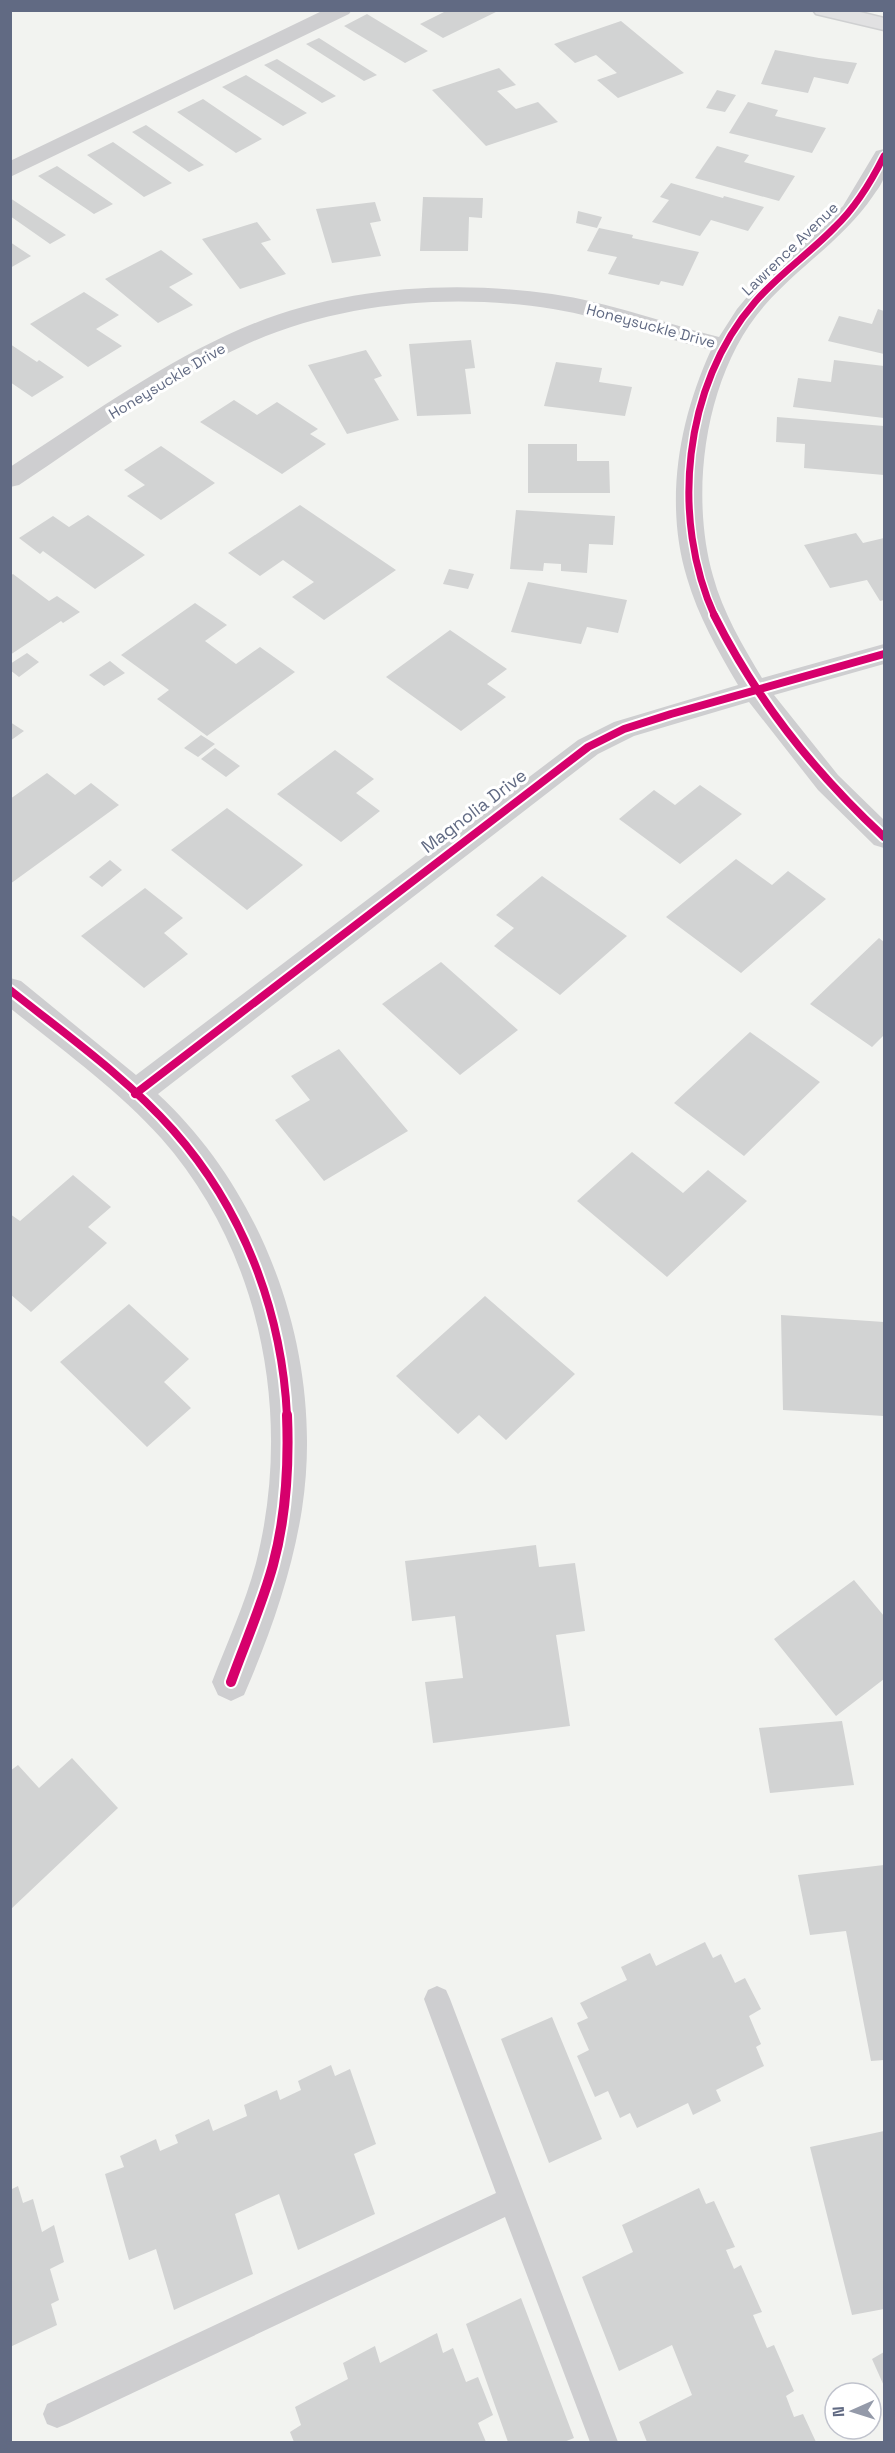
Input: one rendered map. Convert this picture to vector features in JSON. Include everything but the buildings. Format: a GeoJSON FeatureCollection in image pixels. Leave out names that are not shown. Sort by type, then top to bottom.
{"type":"FeatureCollection","features":[{"type":"Feature","properties":{"kind":"main road"},"geometry":{"type":"LineString","coordinates":[[824,10],[885,24]]}},
{"type":"Feature","properties":{"kind":"street"},"geometry":{"type":"LineString","coordinates":[[10,170],[342,10]]}},
{"type":"Feature","properties":{"kind":"street","name":"Lawrence Avenue"},"geometry":{"type":"LineString","coordinates":[[885,156],[856,205],[836,228],[765,290],[745,314],[725,346],[710,380],[696,428],[689,488],[692,533],[700,577],[720,627],[758,692],[794,745],[824,780],[885,837]]}},
{"type":"Feature","properties":{"kind":"street","name":"Honeysuckle Drive"},"geometry":{"type":"LineString","coordinates":[[10,479],[167,377],[222,346],[274,325],[316,312],[362,303],[447,296],[534,300],[587,309],[725,346]]}},
{"type":"Feature","properties":{"kind":"street","name":"Magnolia Drive"},"geometry":{"type":"LineString","coordinates":[[135,1094],[588,747],[624,729],[885,654]]}},
{"type":"Feature","properties":{"kind":"street"},"geometry":{"type":"LineString","coordinates":[[10,990],[135,1094],[173,1131],[226,1203],[244,1238],[261,1282],[276,1332],[284,1387],[288,1440],[285,1498],[273,1562],[231,1682]]}},
{"type":"Feature","properties":{"kind":"lane"},"geometry":{"type":"LineString","coordinates":[[437,1999],[604,2442]]}},
{"type":"Feature","properties":{"kind":"lane"},"geometry":{"type":"LineString","coordinates":[[57,2414],[513,2199]]}},
{"type":"Feature","properties":{"kind":"cycle path"},"geometry":{"type":"LineString","coordinates":[[884,156],[851,211],[825,238],[766,290],[745,314],[727,342],[701,407],[689,477],[692,546],[700,578],[731,650],[752,685],[801,752],[828,783],[884,837]]}},
{"type":"Feature","properties":{"kind":"cycle path"},"geometry":{"type":"LineString","coordinates":[[135,1094],[588,747],[624,729],[671,714],[884,654]]}},
{"type":"Feature","properties":{"kind":"cycle path"},"geometry":{"type":"LineString","coordinates":[[10,990],[114,1074],[172,1129],[208,1173],[237,1223],[260,1276],[276,1333],[286,1391],[288,1449],[285,1507],[270,1577],[231,1682]]}}]}
